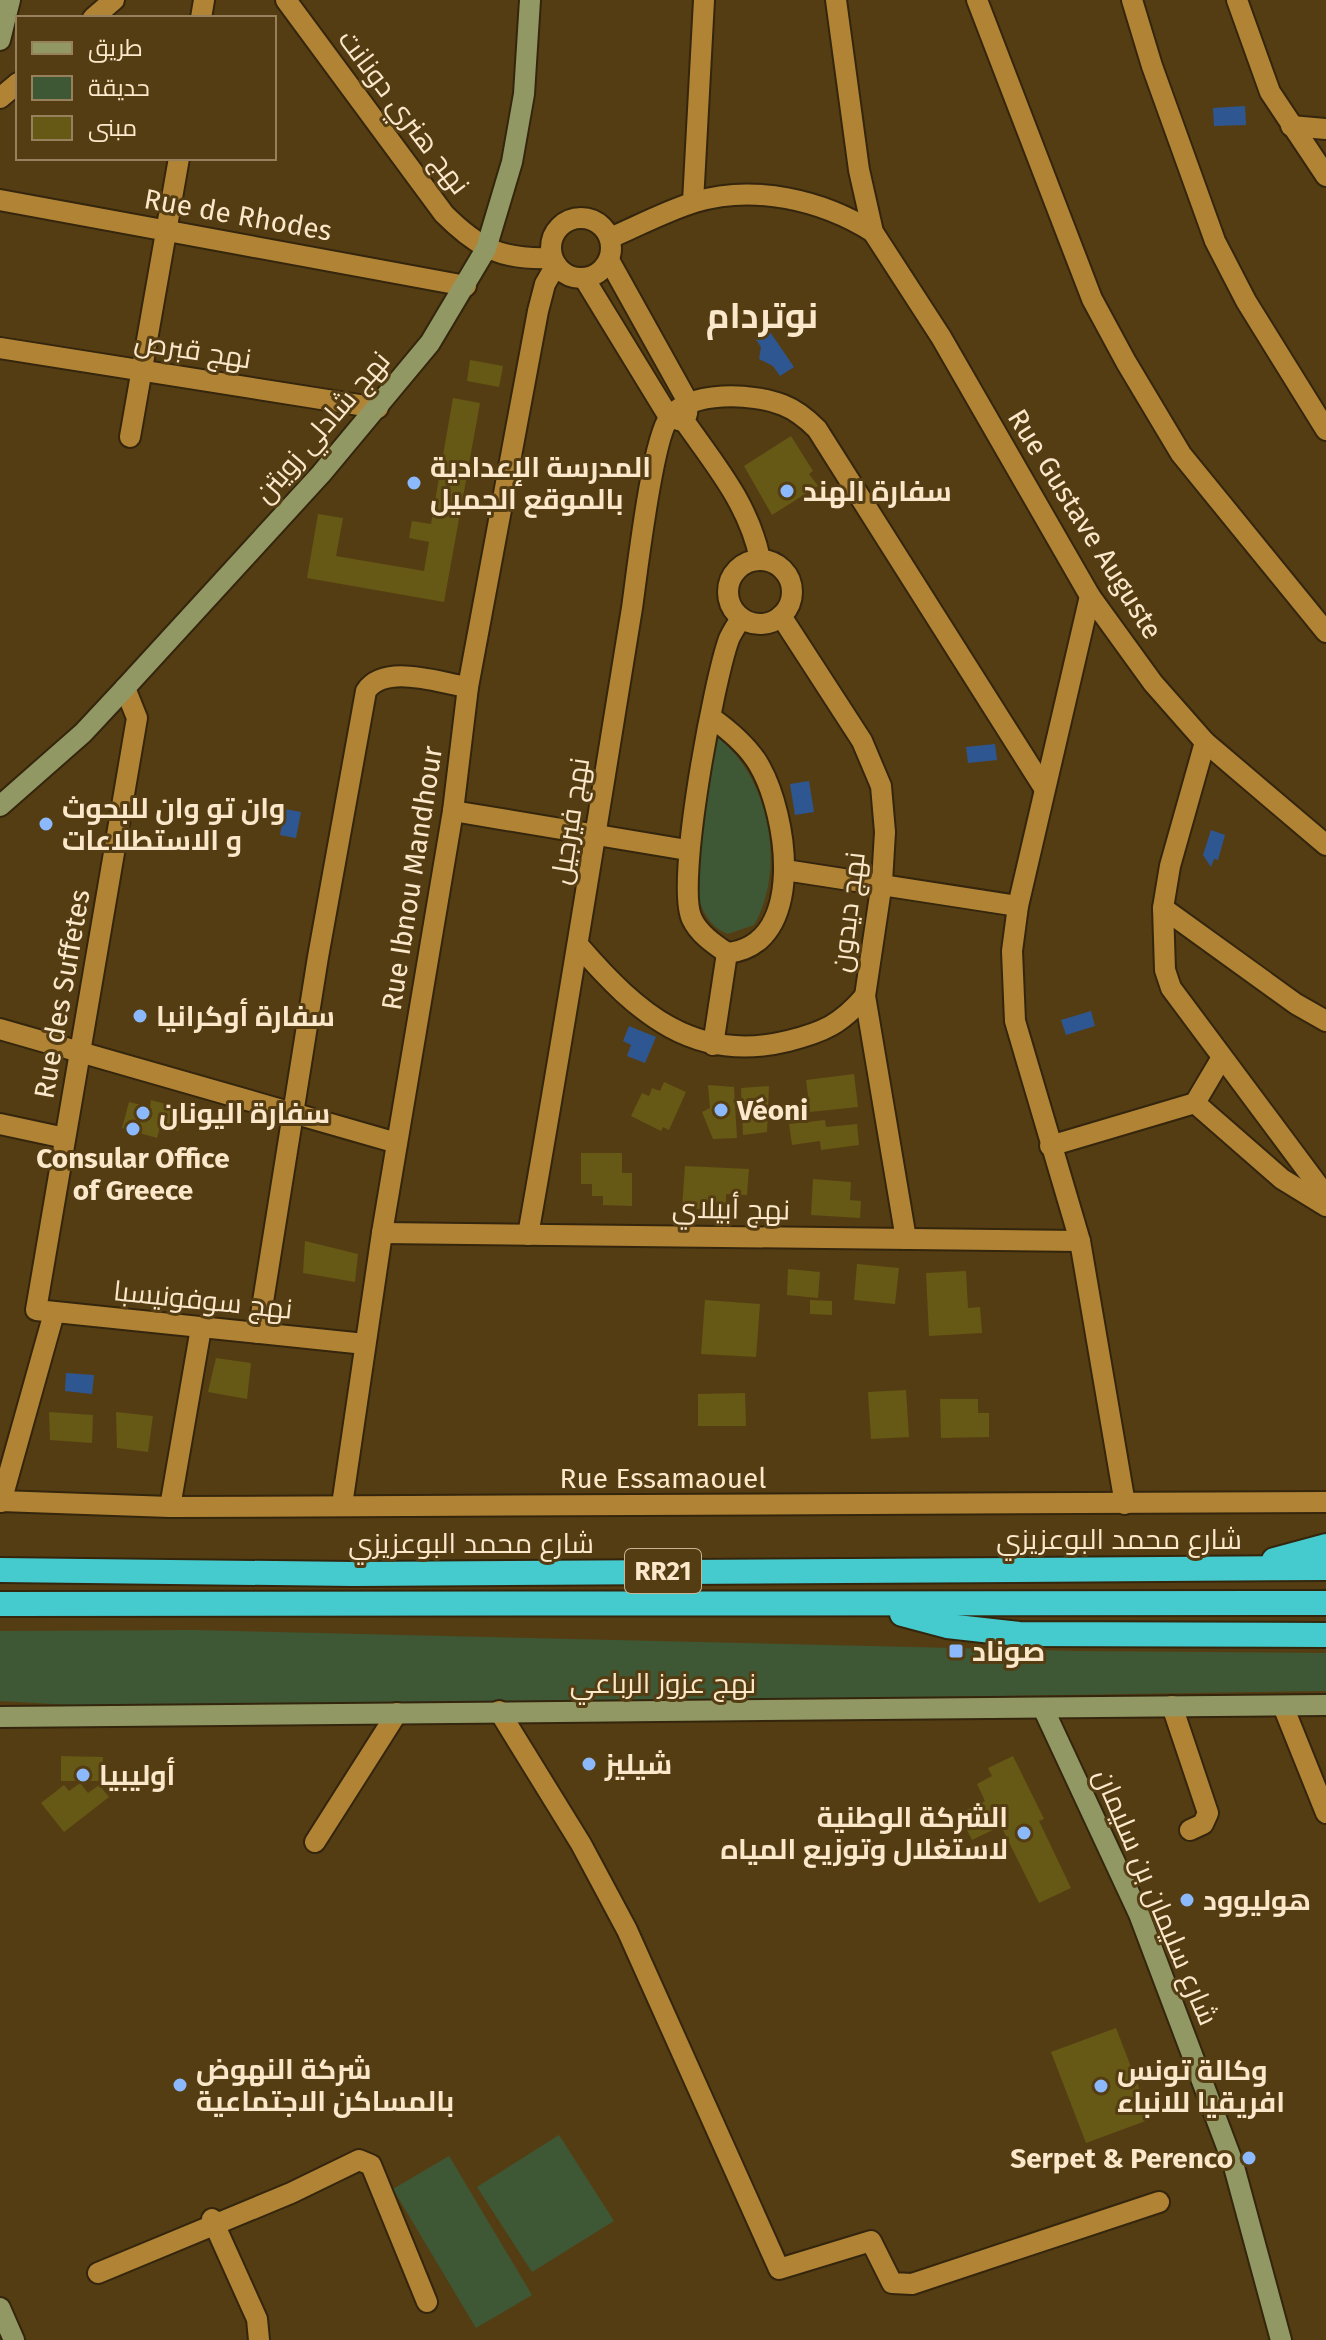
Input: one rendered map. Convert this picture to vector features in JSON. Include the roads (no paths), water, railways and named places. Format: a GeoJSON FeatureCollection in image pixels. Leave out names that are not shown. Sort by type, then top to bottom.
{"type":"FeatureCollection","features":[{"type":"Feature","properties":{"kind":"highway"},"geometry":{"type":"LineString","coordinates":[[1246,1568],[1326,1546]]}},
{"type":"Feature","properties":{"kind":"highway","name":"شارع محمد البوعزيزي"},"geometry":{"type":"LineString","coordinates":[[0,1570],[370,1574],[1326,1568]]}},
{"type":"Feature","properties":{"kind":"highway","name":"RR21"},"geometry":{"type":"LineString","coordinates":[[0,1604],[1326,1603]]}},
{"type":"Feature","properties":{"kind":"highway"},"geometry":{"type":"LineString","coordinates":[[877,1605],[947,1626],[983,1631],[1326,1635]]}},
{"type":"Feature","properties":{"kind":"street"},"geometry":{"type":"LineString","coordinates":[[0,40],[10,0]]}},
{"type":"Feature","properties":{"kind":"street"},"geometry":{"type":"LineString","coordinates":[[95,16],[114,0]]}},
{"type":"Feature","properties":{"kind":"street","name":"نهج هنري دونانت"},"geometry":{"type":"LineString","coordinates":[[286,0],[444,214],[465,235],[486,249]]}},
{"type":"Feature","properties":{"kind":"street","name":"نهج شادلي زويتن"},"geometry":{"type":"LineString","coordinates":[[0,806],[83,733],[125,688],[378,408],[430,343],[486,249],[519,128],[530,0]]}},
{"type":"Feature","properties":{"kind":"street"},"geometry":{"type":"LineString","coordinates":[[693,202],[704,0]]}},
{"type":"Feature","properties":{"kind":"street"},"geometry":{"type":"LineString","coordinates":[[836,0],[859,170],[873,232]]}},
{"type":"Feature","properties":{"kind":"street"},"geometry":{"type":"LineString","coordinates":[[977,0],[1092,299],[1126,362],[1181,454],[1326,632]]}},
{"type":"Feature","properties":{"kind":"street"},"geometry":{"type":"LineString","coordinates":[[1132,0],[1156,80],[1215,241],[1246,301],[1326,430]]}},
{"type":"Feature","properties":{"kind":"street"},"geometry":{"type":"LineString","coordinates":[[1237,0],[1270,92],[1326,176]]}},
{"type":"Feature","properties":{"kind":"street"},"geometry":{"type":"LineString","coordinates":[[0,98],[16,85]]}},
{"type":"Feature","properties":{"kind":"street"},"geometry":{"type":"LineString","coordinates":[[1291,126],[1326,129]]}},
{"type":"Feature","properties":{"kind":"street"},"geometry":{"type":"LineString","coordinates":[[130,437],[179,160]]}},
{"type":"Feature","properties":{"kind":"street"},"geometry":{"type":"LineString","coordinates":[[610,238],[693,202],[753,195],[801,201],[843,213],[873,232]]}},
{"type":"Feature","properties":{"kind":"street","name":"Rue de Rhodes"},"geometry":{"type":"LineString","coordinates":[[0,200],[466,286]]}},
{"type":"Feature","properties":{"kind":"street"},"geometry":{"type":"LineString","coordinates":[[554,262],[552,239],[556,230],[571,219],[590,219],[605,230],[610,238],[609,260],[681,413]]}},
{"type":"Feature","properties":{"kind":"street","name":"Rue Gustave Auguste"},"geometry":{"type":"LineString","coordinates":[[873,232],[941,337],[1090,596],[1153,683],[1205,742],[1326,845]]}},
{"type":"Feature","properties":{"kind":"street"},"geometry":{"type":"LineString","coordinates":[[486,249],[519,260],[554,262],[573,277],[584,278],[603,269],[609,260]]}},
{"type":"Feature","properties":{"kind":"street","name":"Rue Ibnou Mandhour"},"geometry":{"type":"LineString","coordinates":[[342,1505],[382,1233],[453,811],[468,687],[538,311],[554,262]]}},
{"type":"Feature","properties":{"kind":"street"},"geometry":{"type":"LineString","coordinates":[[584,278],[744,507],[760,559]]}},
{"type":"Feature","properties":{"kind":"street","name":"نهج قبرص"},"geometry":{"type":"LineString","coordinates":[[0,348],[378,408]]}},
{"type":"Feature","properties":{"kind":"street"},"geometry":{"type":"LineString","coordinates":[[681,413],[755,397],[783,405],[817,429],[1044,788]]}},
{"type":"Feature","properties":{"kind":"street","name":"نهج فيرجيل"},"geometry":{"type":"LineString","coordinates":[[528,1235],[580,947],[595,835],[658,448],[681,413]]}},
{"type":"Feature","properties":{"kind":"street"},"geometry":{"type":"LineString","coordinates":[[760,559],[777,564],[789,576],[792,598],[781,616],[761,624],[741,618],[730,604],[728,585],[740,566],[760,559]]}},
{"type":"Feature","properties":{"kind":"street"},"geometry":{"type":"LineString","coordinates":[[1090,596],[1018,906],[1012,951],[1015,1021],[1080,1241],[1125,1504]]}},
{"type":"Feature","properties":{"kind":"street","name":"نهج ديدون"},"geometry":{"type":"LineString","coordinates":[[781,616],[862,741],[881,786],[885,832],[882,882],[865,996],[906,1239]]}},
{"type":"Feature","properties":{"kind":"street"},"geometry":{"type":"LineString","coordinates":[[712,718],[740,741],[759,765],[771,795],[785,870],[775,922],[742,951],[727,953],[707,939],[692,919],[687,902],[687,850],[712,718],[729,639],[741,618]]}},
{"type":"Feature","properties":{"kind":"street"},"geometry":{"type":"LineString","coordinates":[[258,1333],[366,691],[381,678],[395,676],[468,687]]}},
{"type":"Feature","properties":{"kind":"street","name":"Rue des Suffetes"},"geometry":{"type":"LineString","coordinates":[[1,1502],[45,1312],[65,1138],[137,718],[125,688]]}},
{"type":"Feature","properties":{"kind":"street"},"geometry":{"type":"LineString","coordinates":[[1205,742],[1170,866],[1163,908],[1165,970],[1171,988],[1221,1059],[1263,1108],[1326,1196]]}},
{"type":"Feature","properties":{"kind":"street"},"geometry":{"type":"LineString","coordinates":[[453,811],[687,850]]}},
{"type":"Feature","properties":{"kind":"street"},"geometry":{"type":"LineString","coordinates":[[785,870],[882,882],[1018,906]]}},
{"type":"Feature","properties":{"kind":"street"},"geometry":{"type":"LineString","coordinates":[[1163,908],[1296,1004],[1326,1021]]}},
{"type":"Feature","properties":{"kind":"street"},"geometry":{"type":"LineString","coordinates":[[580,947],[633,1002],[674,1029],[713,1045],[755,1049],[806,1037],[843,1021],[865,996]]}},
{"type":"Feature","properties":{"kind":"street"},"geometry":{"type":"LineString","coordinates":[[713,1045],[727,953]]}},
{"type":"Feature","properties":{"kind":"street"},"geometry":{"type":"LineString","coordinates":[[0,1029],[397,1143]]}},
{"type":"Feature","properties":{"kind":"street"},"geometry":{"type":"LineString","coordinates":[[1050,1146],[1195,1103],[1221,1059]]}},
{"type":"Feature","properties":{"kind":"street"},"geometry":{"type":"LineString","coordinates":[[1195,1103],[1282,1179],[1326,1206]]}},
{"type":"Feature","properties":{"kind":"street"},"geometry":{"type":"LineString","coordinates":[[0,1124],[65,1138]]}},
{"type":"Feature","properties":{"kind":"street","name":"نهج أبيلاي"},"geometry":{"type":"LineString","coordinates":[[382,1233],[1080,1241]]}},
{"type":"Feature","properties":{"kind":"street","name":"نهج سوفونيسبا"},"geometry":{"type":"LineString","coordinates":[[45,1312],[365,1344]]}},
{"type":"Feature","properties":{"kind":"street"},"geometry":{"type":"LineString","coordinates":[[170,1507],[201,1328]]}},
{"type":"Feature","properties":{"kind":"street","name":"Rue Essamaouel"},"geometry":{"type":"LineString","coordinates":[[1,1502],[170,1507],[1326,1502]]}},
{"type":"Feature","properties":{"kind":"street","name":"نهج عزوز الرباعي"},"geometry":{"type":"LineString","coordinates":[[0,1717],[1326,1705]]}},
{"type":"Feature","properties":{"kind":"street"},"geometry":{"type":"LineString","coordinates":[[1172,1706],[1208,1813],[1203,1824],[1190,1830]]}},
{"type":"Feature","properties":{"kind":"street"},"geometry":{"type":"LineString","coordinates":[[1283,1706],[1326,1813]]}},
{"type":"Feature","properties":{"kind":"street","name":"شارع سليمان بن سليمان"},"geometry":{"type":"LineString","coordinates":[[1043,1708],[1139,1914],[1228,2149],[1281,2340]]}},
{"type":"Feature","properties":{"kind":"street"},"geometry":{"type":"LineString","coordinates":[[499,1711],[581,1844],[624,1924],[779,2269],[871,2241],[892,2283],[912,2284],[1159,2202]]}},
{"type":"Feature","properties":{"kind":"street"},"geometry":{"type":"LineString","coordinates":[[315,1842],[397,1713]]}},
{"type":"Feature","properties":{"kind":"street"},"geometry":{"type":"LineString","coordinates":[[98,2273],[359,2160],[371,2165],[427,2302]]}},
{"type":"Feature","properties":{"kind":"street"},"geometry":{"type":"LineString","coordinates":[[213,2222],[257,2319],[259,2340]]}},
{"type":"Feature","properties":{"kind":"street"},"geometry":{"type":"LineString","coordinates":[[0,2308],[14,2340]]}},
{"type":"Feature","properties":{"kind":"water"},"geometry":{"type":"Polygon","coordinates":[[[1245,106],[1246,125],[1214,126],[1213,108],[1245,106]]]}},
{"type":"Feature","properties":{"kind":"water"},"geometry":{"type":"Polygon","coordinates":[[[768,329],[794,367],[780,376],[773,366],[759,359],[761,347],[755,338],[768,329]]]}},
{"type":"Feature","properties":{"kind":"water"},"geometry":{"type":"Polygon","coordinates":[[[995,744],[997,760],[968,763],[966,747],[995,744]]]}},
{"type":"Feature","properties":{"kind":"water"},"geometry":{"type":"Polygon","coordinates":[[[809,781],[814,812],[795,815],[790,784],[809,781]]]}},
{"type":"Feature","properties":{"kind":"water"},"geometry":{"type":"Polygon","coordinates":[[[285,809],[301,812],[296,838],[280,835],[285,809]]]}},
{"type":"Feature","properties":{"kind":"water"},"geometry":{"type":"Polygon","coordinates":[[[1211,830],[1225,835],[1218,860],[1214,859],[1211,867],[1203,855],[1211,830]]]}},
{"type":"Feature","properties":{"kind":"water"},"geometry":{"type":"Polygon","coordinates":[[[1091,1011],[1095,1026],[1066,1035],[1061,1020],[1091,1011]]]}},
{"type":"Feature","properties":{"kind":"water"},"geometry":{"type":"Polygon","coordinates":[[[629,1026],[656,1037],[645,1063],[627,1056],[631,1045],[623,1041],[629,1026]]]}},
{"type":"Feature","properties":{"kind":"water"},"geometry":{"type":"Polygon","coordinates":[[[66,1373],[94,1375],[92,1394],[65,1391],[66,1373]]]}},
{"type":"Feature","properties":{"kind":"place","name":"المدرسة الإعدادية بالموقع الجميل"},"geometry":{"type":"Point","coordinates":[414,483]}},
{"type":"Feature","properties":{"kind":"place","name":"سفارة الهند"},"geometry":{"type":"Point","coordinates":[787,491]}},
{"type":"Feature","properties":{"kind":"place","name":"وان تو وان للبحوث و الاستطلاعات"},"geometry":{"type":"Point","coordinates":[46,824]}},
{"type":"Feature","properties":{"kind":"place","name":"سفارة أوكرانيا"},"geometry":{"type":"Point","coordinates":[140,1016]}},
{"type":"Feature","properties":{"kind":"place","name":"Véoni"},"geometry":{"type":"Point","coordinates":[721,1110]}},
{"type":"Feature","properties":{"kind":"place","name":"سفارة اليونان"},"geometry":{"type":"Point","coordinates":[143,1113]}},
{"type":"Feature","properties":{"kind":"place","name":"Consular Office of Greece"},"geometry":{"type":"Point","coordinates":[133,1129]}},
{"type":"Feature","properties":{"kind":"place","name":"صوناد"},"geometry":{"type":"Point","coordinates":[956,1651]}},
{"type":"Feature","properties":{"kind":"place","name":"شيليز"},"geometry":{"type":"Point","coordinates":[589,1764]}},
{"type":"Feature","properties":{"kind":"place","name":"أوليبيا"},"geometry":{"type":"Point","coordinates":[83,1775]}},
{"type":"Feature","properties":{"kind":"place","name":"الشركة الوطنية لاستغلال وتوزيع المياه"},"geometry":{"type":"Point","coordinates":[1024,1833]}},
{"type":"Feature","properties":{"kind":"place","name":"هوليوود"},"geometry":{"type":"Point","coordinates":[1187,1900]}},
{"type":"Feature","properties":{"kind":"place","name":"شركة النهوض بالمساكن الاجتماعية"},"geometry":{"type":"Point","coordinates":[180,2085]}},
{"type":"Feature","properties":{"kind":"place","name":"وكالة تونس افريقيا للانباء"},"geometry":{"type":"Point","coordinates":[1101,2086]}},
{"type":"Feature","properties":{"kind":"place","name":"Serpet & Perenco"},"geometry":{"type":"Point","coordinates":[1249,2158]}},
{"type":"Feature","properties":{"kind":"district","name":"نوتردام"},"geometry":{"type":"Point","coordinates":[762,316]}}]}
